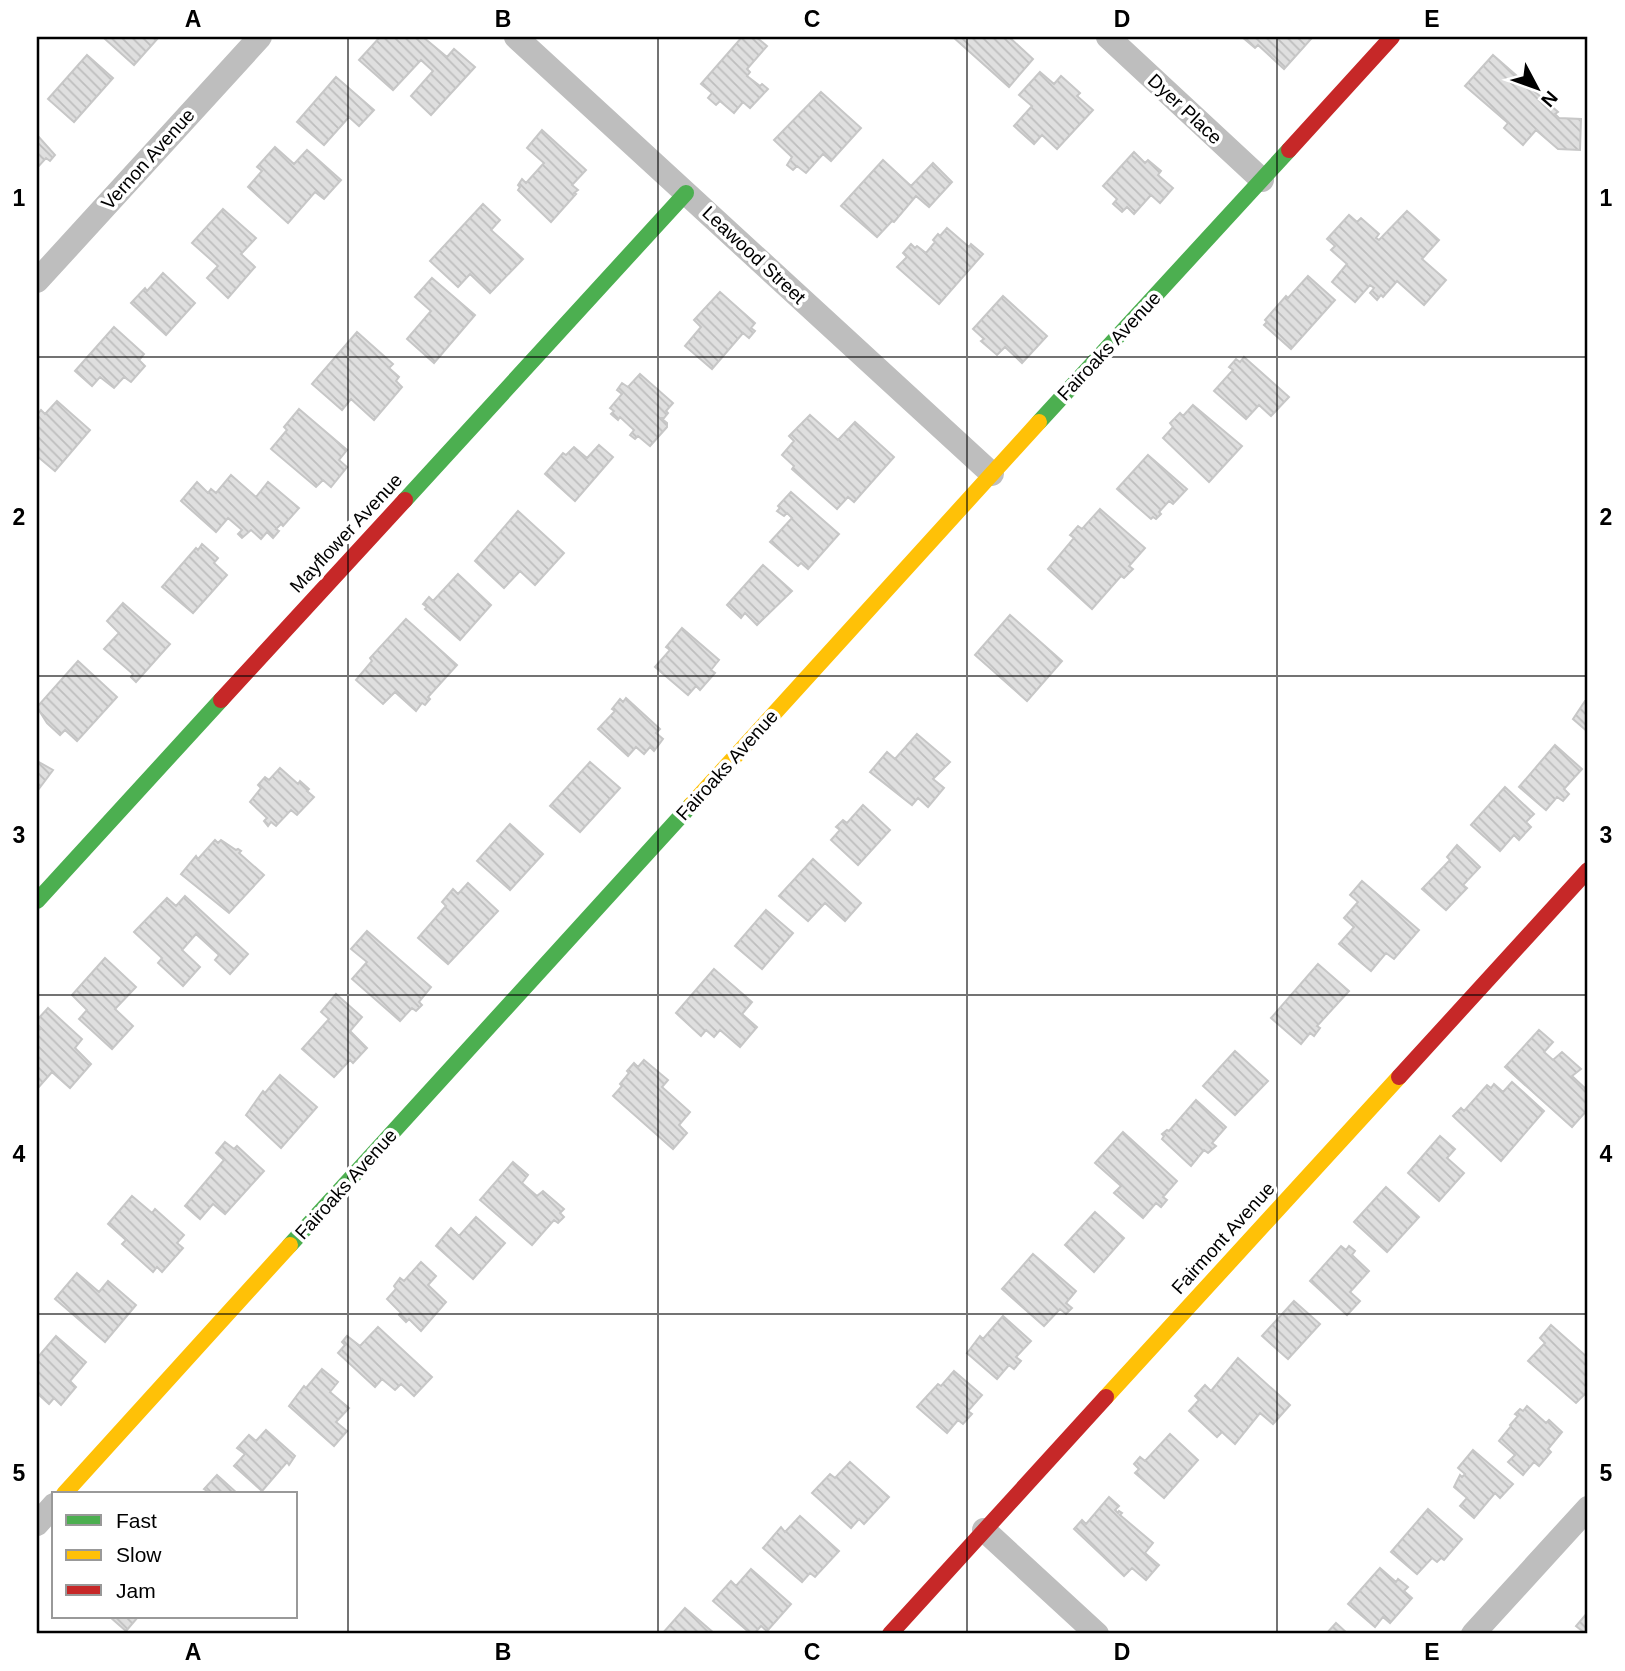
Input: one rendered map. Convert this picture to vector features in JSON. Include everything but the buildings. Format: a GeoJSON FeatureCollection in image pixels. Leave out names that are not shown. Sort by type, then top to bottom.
{"type":"FeatureCollection","features":[{"type":"Feature","properties":{"kind":"street","name":"Vernon Avenue"},"geometry":{"type":"LineString","coordinates":[[37,281],[260,37]]}},
{"type":"Feature","properties":{"kind":"street","name":"Leawood Street"},"geometry":{"type":"LineString","coordinates":[[516,37],[992,474]]}},
{"type":"Feature","properties":{"kind":"street","name":"Dyer Place"},"geometry":{"type":"LineString","coordinates":[[1108,37],[1262,180]]}},
{"type":"Feature","properties":{"kind":"street","name":"Fairoaks Avenue"},"geometry":{"type":"LineString","coordinates":[[66,1492],[1392,37]]}},
{"type":"Feature","properties":{"kind":"street","name":"Mayflower Avenue"},"geometry":{"type":"LineString","coordinates":[[37,901],[686,193]]}},
{"type":"Feature","properties":{"kind":"street","name":"Fairmont Avenue"},"geometry":{"type":"LineString","coordinates":[[890,1634],[1588,870]]}},
{"type":"Feature","properties":{"kind":"street"},"geometry":{"type":"LineString","coordinates":[[37,1524],[52,1507]]}},
{"type":"Feature","properties":{"kind":"street"},"geometry":{"type":"LineString","coordinates":[[1473,1634],[1588,1508]]}},
{"type":"Feature","properties":{"kind":"street"},"geometry":{"type":"LineString","coordinates":[[984,1530],[1097,1634]]}},
{"type":"Feature","properties":{"kind":"traffic: fast"},"geometry":{"type":"LineString","coordinates":[[1039,422],[1289,150]]}},
{"type":"Feature","properties":{"kind":"traffic: fast"},"geometry":{"type":"LineString","coordinates":[[405,500],[686,193]]}},
{"type":"Feature","properties":{"kind":"traffic: fast"},"geometry":{"type":"LineString","coordinates":[[37,901],[221,700]]}},
{"type":"Feature","properties":{"kind":"traffic: fast"},"geometry":{"type":"LineString","coordinates":[[290,1245],[691,805]]}},
{"type":"Feature","properties":{"kind":"traffic: slow"},"geometry":{"type":"LineString","coordinates":[[691,805],[1039,422]]}},
{"type":"Feature","properties":{"kind":"traffic: slow"},"geometry":{"type":"LineString","coordinates":[[1106,1397],[1399,1077]]}},
{"type":"Feature","properties":{"kind":"traffic: slow"},"geometry":{"type":"LineString","coordinates":[[66,1492],[290,1245]]}},
{"type":"Feature","properties":{"kind":"traffic: jam"},"geometry":{"type":"LineString","coordinates":[[1289,150],[1392,37]]}},
{"type":"Feature","properties":{"kind":"traffic: jam"},"geometry":{"type":"LineString","coordinates":[[221,700],[405,500]]}},
{"type":"Feature","properties":{"kind":"traffic: jam"},"geometry":{"type":"LineString","coordinates":[[1399,1077],[1588,870]]}},
{"type":"Feature","properties":{"kind":"traffic: jam"},"geometry":{"type":"LineString","coordinates":[[890,1634],[1106,1397]]}}]}
